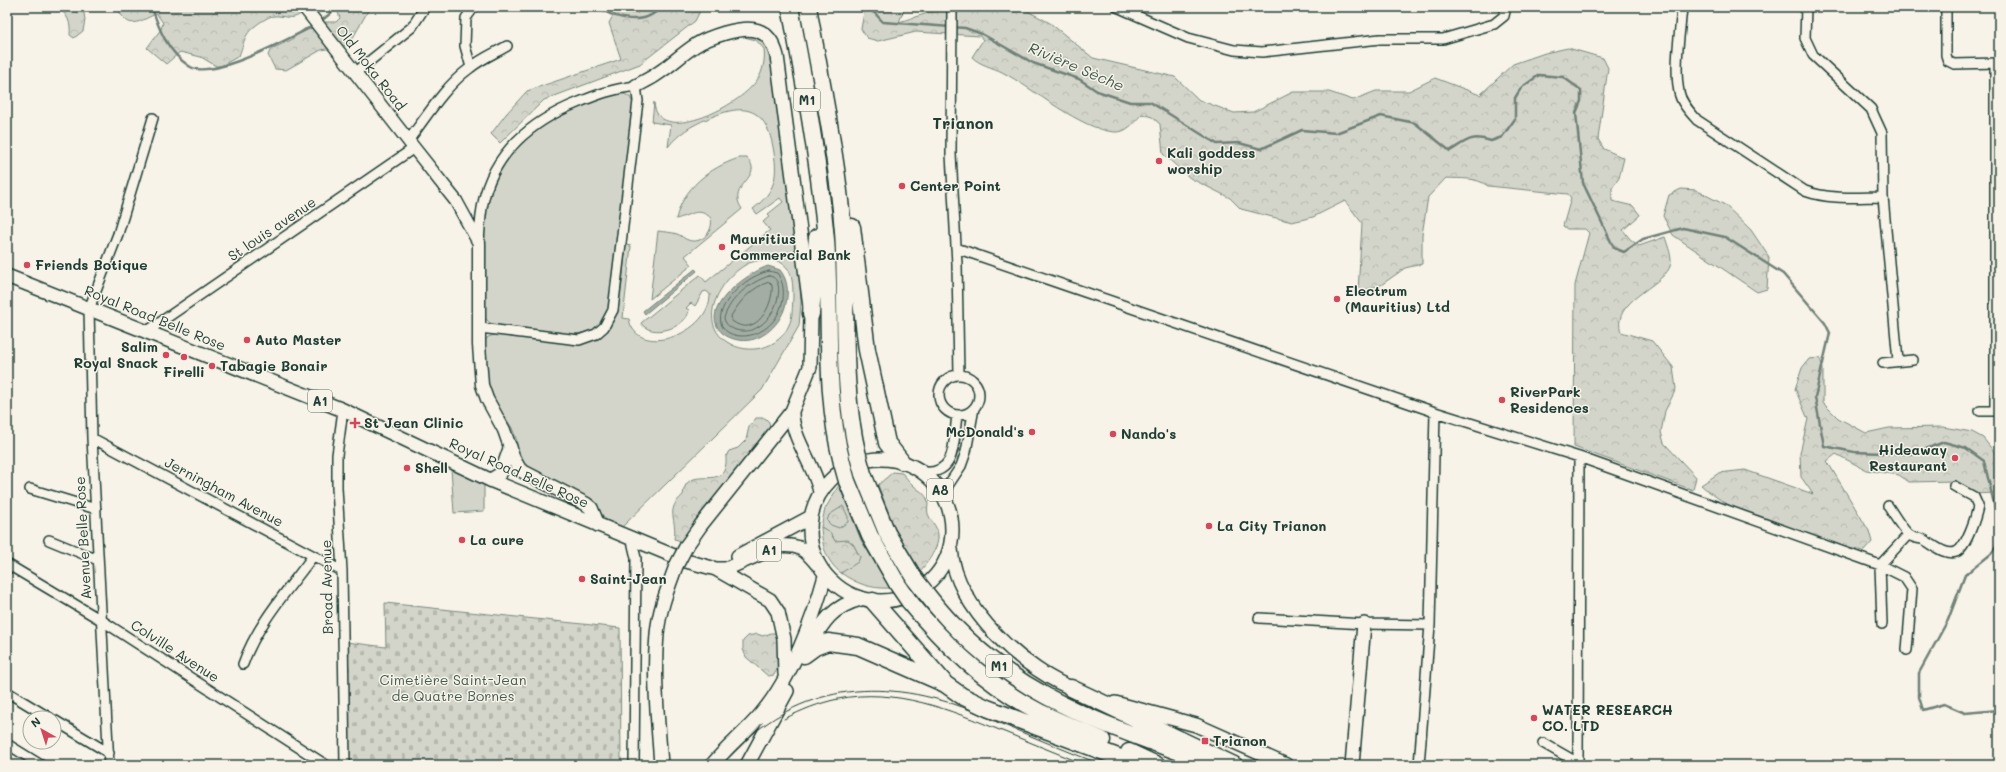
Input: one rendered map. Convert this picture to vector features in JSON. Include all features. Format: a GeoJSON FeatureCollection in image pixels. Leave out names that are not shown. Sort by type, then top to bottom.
{"type":"FeatureCollection","features":[{"type":"Feature","properties":{"kind":"highway","name":"M1"},"geometry":{"type":"LineString","coordinates":[[790,7],[821,193],[828,275],[829,383],[834,425],[847,481],[870,536],[898,585],[909,601],[948,645],[985,677],[1035,710],[1157,765]]}},
{"type":"Feature","properties":{"kind":"highway","name":"M1"},"geometry":{"type":"LineString","coordinates":[[808,7],[827,120],[842,230],[847,393],[858,456],[882,522],[914,578],[959,632],[980,651],[1024,683],[1046,696],[1090,717],[1214,765]]}},
{"type":"Feature","properties":{"kind":"highway"},"geometry":{"type":"LineString","coordinates":[[827,120],[846,188],[868,357],[887,443],[901,461]]}},
{"type":"Feature","properties":{"kind":"highway"},"geometry":{"type":"LineString","coordinates":[[811,314],[821,193]]}},
{"type":"Feature","properties":{"kind":"highway"},"geometry":{"type":"LineString","coordinates":[[867,600],[945,684],[962,696],[987,708],[1139,765]]}},
{"type":"Feature","properties":{"kind":"highway"},"geometry":{"type":"LineString","coordinates":[[804,655],[815,647],[828,642],[850,645],[945,684]]}},
{"type":"Feature","properties":{"kind":"highway"},"geometry":{"type":"LineString","coordinates":[[1071,688],[1234,765]]}},
{"type":"Feature","properties":{"kind":"main road"},"geometry":{"type":"LineString","coordinates":[[636,86],[658,74],[696,45],[709,38],[731,31],[754,29],[766,35],[772,41],[777,56],[811,314],[810,367],[792,411],[701,525],[687,545],[676,566],[664,597],[657,633],[655,681],[661,765]]}},
{"type":"Feature","properties":{"kind":"main road","name":"Royal Road Belle Rose"},"geometry":{"type":"LineString","coordinates":[[7,276],[343,410],[490,480],[686,561],[713,568],[726,568],[778,546],[786,545],[805,550],[817,564]]}},
{"type":"Feature","properties":{"kind":"main road"},"geometry":{"type":"LineString","coordinates":[[792,411],[793,425],[815,472],[820,492]]}},
{"type":"Feature","properties":{"kind":"main road"},"geometry":{"type":"LineString","coordinates":[[510,447],[513,458],[520,470],[586,504],[591,508],[598,525]]}},
{"type":"Feature","properties":{"kind":"main road","name":"A8"},"geometry":{"type":"LineString","coordinates":[[712,765],[760,715],[788,680],[816,634],[839,606],[848,602],[867,600],[891,601],[908,596],[923,588],[939,571],[945,561],[951,544],[952,525],[948,506],[938,487],[922,472],[901,461],[885,458],[869,459],[840,471],[828,481],[820,492],[809,518],[809,536],[812,551],[817,564],[825,576],[841,590],[867,600]]}},
{"type":"Feature","properties":{"kind":"main road","name":"A1"},"geometry":{"type":"LineString","coordinates":[[713,568],[809,518]]}},
{"type":"Feature","properties":{"kind":"main road"},"geometry":{"type":"LineString","coordinates":[[951,544],[952,562],[957,578],[968,598],[985,622],[1006,644],[1034,667],[1071,688],[1104,700],[1196,725],[1286,765]]}},
{"type":"Feature","properties":{"kind":"main road"},"geometry":{"type":"LineString","coordinates":[[713,568],[770,600],[778,612],[784,639],[788,680]]}},
{"type":"Feature","properties":{"kind":"main road","name":"A8"},"geometry":{"type":"LineString","coordinates":[[747,765],[788,680],[812,617],[825,576]]}},
{"type":"Feature","properties":{"kind":"main road"},"geometry":{"type":"LineString","coordinates":[[1352,765],[1364,624]]}},
{"type":"Feature","properties":{"kind":"street","name":"Old Moka Road"},"geometry":{"type":"LineString","coordinates":[[304,7],[356,72],[411,145],[456,200],[479,243]]}},
{"type":"Feature","properties":{"kind":"street"},"geometry":{"type":"LineString","coordinates":[[356,72],[412,27],[425,7]]}},
{"type":"Feature","properties":{"kind":"street"},"geometry":{"type":"LineString","coordinates":[[470,67],[465,46],[466,18],[474,7]]}},
{"type":"Feature","properties":{"kind":"street"},"geometry":{"type":"LineString","coordinates":[[1117,7],[1188,38],[1234,50],[1262,52],[1380,39],[1443,39],[1494,24],[1504,16],[1506,7]]}},
{"type":"Feature","properties":{"kind":"street"},"geometry":{"type":"LineString","coordinates":[[1682,7],[1678,57],[1679,92],[1685,107],[1698,120],[1805,191],[1821,196],[1834,197],[1883,196]]}},
{"type":"Feature","properties":{"kind":"street"},"geometry":{"type":"LineString","coordinates":[[1806,7],[1805,38],[1813,55],[1867,105],[1874,114],[1880,126],[1883,142],[1883,196],[1898,361]]}},
{"type":"Feature","properties":{"kind":"street"},"geometry":{"type":"LineString","coordinates":[[1946,7],[1946,55],[1948,61],[1954,64],[1997,64],[1997,411],[1980,412]]}},
{"type":"Feature","properties":{"kind":"street"},"geometry":{"type":"LineString","coordinates":[[952,8],[951,154],[956,248],[959,375]]}},
{"type":"Feature","properties":{"kind":"street","name":"St louis avenue"},"geometry":{"type":"LineString","coordinates":[[146,332],[411,145],[442,95],[470,67],[507,46]]}},
{"type":"Feature","properties":{"kind":"street"},"geometry":{"type":"LineString","coordinates":[[480,328],[579,340],[596,334],[610,318],[613,310],[635,130],[638,101],[636,86],[613,89],[565,107],[548,116],[518,138],[506,152],[488,186],[483,203],[479,243],[479,345],[482,385],[486,399],[504,430],[510,447],[501,473],[490,480]]}},
{"type":"Feature","properties":{"kind":"street"},"geometry":{"type":"LineString","coordinates":[[89,309],[118,234],[153,118]]}},
{"type":"Feature","properties":{"kind":"street"},"geometry":{"type":"LineString","coordinates":[[956,248],[1435,412],[1579,457],[1880,565],[1904,578],[1912,589],[1906,650]]}},
{"type":"Feature","properties":{"kind":"street","name":"Avenue Belle Rose"},"geometry":{"type":"LineString","coordinates":[[89,309],[92,438],[109,765]]}},
{"type":"Feature","properties":{"kind":"street"},"geometry":{"type":"LineString","coordinates":[[1883,363],[1912,360]]}},
{"type":"Feature","properties":{"kind":"street"},"geometry":{"type":"LineString","coordinates":[[948,506],[947,487],[963,459],[974,408],[979,395],[976,385],[969,378],[959,375],[953,376],[943,383],[939,395],[942,406],[946,411],[957,416],[964,415],[974,408]]}},
{"type":"Feature","properties":{"kind":"street","name":"Broad Avenue"},"geometry":{"type":"LineString","coordinates":[[343,410],[337,454],[337,488],[342,571],[345,765]]}},
{"type":"Feature","properties":{"kind":"street"},"geometry":{"type":"LineString","coordinates":[[1419,765],[1430,625],[1435,412]]}},
{"type":"Feature","properties":{"kind":"street"},"geometry":{"type":"LineString","coordinates":[[922,472],[932,473],[942,469],[949,463],[953,453],[957,416]]}},
{"type":"Feature","properties":{"kind":"street","name":"Jerningham Avenue"},"geometry":{"type":"LineString","coordinates":[[92,438],[342,571]]}},
{"type":"Feature","properties":{"kind":"street"},"geometry":{"type":"LineString","coordinates":[[1578,764],[1579,457]]}},
{"type":"Feature","properties":{"kind":"street"},"geometry":{"type":"LineString","coordinates":[[1888,506],[1908,535],[1946,552],[1955,552],[1961,548],[1976,518],[1978,506],[1974,497],[1954,486]]}},
{"type":"Feature","properties":{"kind":"street"},"geometry":{"type":"LineString","coordinates":[[30,489],[96,509]]}},
{"type":"Feature","properties":{"kind":"street"},"geometry":{"type":"LineString","coordinates":[[1882,624],[1880,565],[1908,535]]}},
{"type":"Feature","properties":{"kind":"street"},"geometry":{"type":"LineString","coordinates":[[628,536],[635,549],[636,558],[634,765]]}},
{"type":"Feature","properties":{"kind":"street"},"geometry":{"type":"LineString","coordinates":[[49,540],[98,560]]}},
{"type":"Feature","properties":{"kind":"street"},"geometry":{"type":"LineString","coordinates":[[243,664],[248,648],[258,632],[313,556]]}},
{"type":"Feature","properties":{"kind":"street","name":"Colville Avenue"},"geometry":{"type":"LineString","coordinates":[[7,564],[101,620],[326,765]]}},
{"type":"Feature","properties":{"kind":"street"},"geometry":{"type":"LineString","coordinates":[[1259,618],[1364,624],[1430,625]]}},
{"type":"Feature","properties":{"kind":"street"},"geometry":{"type":"LineString","coordinates":[[7,692],[37,710]]}},
{"type":"Feature","properties":{"kind":"street"},"geometry":{"type":"LineString","coordinates":[[62,725],[108,753]]}},
{"type":"Feature","properties":{"kind":"street"},"geometry":{"type":"LineString","coordinates":[[1543,743],[1578,764]]}},
{"type":"Feature","properties":{"kind":"street"},"geometry":{"type":"LineString","coordinates":[[7,744],[42,765]]}},
{"type":"Feature","properties":{"kind":"green space"},"geometry":{"type":"Polygon","coordinates":[[[57,7],[83,7],[85,20],[83,31],[74,38],[70,35],[68,19],[57,7]]]}},
{"type":"Feature","properties":{"kind":"green space"},"geometry":{"type":"Polygon","coordinates":[[[112,7],[295,7],[301,14],[294,17],[272,16],[262,21],[246,36],[239,56],[221,66],[216,66],[201,57],[180,52],[166,64],[147,48],[161,29],[163,23],[157,14],[133,23],[126,20],[119,11],[112,7]]]}},
{"type":"Feature","properties":{"kind":"green space"},"geometry":{"type":"Polygon","coordinates":[[[336,7],[370,7],[349,45],[321,50],[286,70],[275,69],[268,55],[271,49],[291,40],[304,29],[325,22],[336,22],[340,18],[336,7]]]}},
{"type":"Feature","properties":{"kind":"green space"},"geometry":{"type":"Polygon","coordinates":[[[618,7],[702,7],[695,21],[640,64],[544,100],[500,143],[491,134],[506,114],[527,91],[621,59],[609,23],[618,7]]]}},
{"type":"Feature","properties":{"kind":"green space"},"geometry":{"type":"Polygon","coordinates":[[[865,7],[905,7],[899,22],[947,7],[1020,7],[1050,23],[1093,58],[1175,77],[1199,100],[1234,113],[1253,112],[1293,92],[1329,92],[1353,100],[1376,91],[1409,91],[1435,78],[1480,95],[1513,64],[1545,53],[1568,48],[1603,58],[1608,68],[1598,139],[1604,149],[1624,158],[1619,178],[1612,188],[1612,201],[1633,206],[1640,215],[1623,230],[1630,239],[1639,246],[1665,237],[1671,258],[1669,268],[1664,275],[1630,303],[1623,311],[1620,329],[1621,332],[1652,341],[1673,367],[1676,389],[1665,411],[1661,432],[1664,443],[1696,477],[1693,490],[1574,447],[1575,285],[1589,233],[1585,229],[1567,229],[1563,226],[1571,198],[1568,194],[1488,186],[1473,180],[1446,178],[1428,197],[1422,235],[1422,264],[1405,268],[1381,285],[1358,292],[1362,223],[1345,201],[1313,217],[1292,222],[1241,209],[1230,198],[1190,178],[1163,154],[1160,124],[1152,117],[1142,114],[1123,131],[1115,132],[1102,130],[1072,116],[1002,72],[975,60],[972,57],[983,40],[980,36],[916,32],[878,41],[867,38],[861,29],[865,7]]]}},
{"type":"Feature","properties":{"kind":"green space"},"geometry":{"type":"Polygon","coordinates":[[[749,36],[757,38],[763,42],[770,55],[799,269],[801,302],[799,326],[762,390],[622,527],[607,521],[597,508],[524,468],[516,458],[517,441],[512,428],[489,393],[485,341],[488,337],[497,334],[580,344],[595,339],[605,330],[613,319],[618,305],[626,245],[631,246],[623,318],[629,319],[635,331],[645,338],[658,340],[672,337],[687,330],[699,321],[707,308],[710,294],[706,291],[703,292],[695,306],[691,303],[686,308],[689,310],[687,316],[676,326],[660,331],[646,328],[641,323],[700,275],[706,282],[770,230],[763,222],[770,216],[768,214],[783,202],[780,198],[757,214],[753,209],[767,195],[774,181],[775,157],[773,147],[769,133],[758,115],[750,111],[741,110],[720,114],[701,121],[686,130],[668,147],[671,125],[652,122],[654,102],[659,116],[670,122],[686,122],[704,117],[740,97],[753,85],[761,73],[764,64],[764,49],[756,40],[744,37],[749,36]],[[767,259],[749,263],[739,269],[722,288],[716,299],[713,311],[713,322],[718,333],[727,342],[744,349],[762,348],[771,345],[778,340],[789,325],[792,315],[793,298],[791,277],[786,267],[782,263],[767,259]]]}},
{"type":"Feature","properties":{"kind":"green space"},"geometry":{"type":"Polygon","coordinates":[[[622,93],[630,97],[633,103],[610,303],[605,317],[598,326],[589,331],[578,334],[554,333],[490,323],[486,319],[484,313],[484,231],[487,204],[491,188],[498,172],[507,158],[530,134],[558,116],[610,95],[622,93]]]}},
{"type":"Feature","properties":{"kind":"green space"},"geometry":{"type":"Polygon","coordinates":[[[739,158],[747,158],[752,165],[752,171],[738,194],[738,201],[742,209],[685,256],[692,265],[650,299],[658,231],[675,233],[693,241],[702,239],[706,236],[711,228],[711,218],[706,214],[698,212],[676,219],[679,208],[691,189],[699,181],[717,167],[739,158]]]}},
{"type":"Feature","properties":{"kind":"green space"},"geometry":{"type":"Polygon","coordinates":[[[1681,189],[1696,190],[1725,205],[1751,230],[1769,257],[1767,289],[1757,292],[1673,235],[1663,216],[1669,195],[1681,189]]]}},
{"type":"Feature","properties":{"kind":"green space"},"geometry":{"type":"Polygon","coordinates":[[[1820,358],[1823,369],[1823,403],[1838,418],[1866,433],[1889,428],[1943,427],[1972,432],[1983,438],[1999,458],[1999,498],[1995,493],[1973,494],[1955,481],[1909,482],[1899,475],[1866,470],[1836,454],[1827,461],[1869,531],[1872,542],[1864,551],[1828,542],[1756,518],[1722,501],[1701,485],[1719,473],[1745,470],[1813,494],[1801,477],[1800,453],[1808,419],[1795,389],[1802,368],[1809,359],[1820,358]]]}},
{"type":"Feature","properties":{"kind":"green space"},"geometry":{"type":"Polygon","coordinates":[[[756,418],[765,418],[769,422],[770,428],[702,512],[682,541],[674,539],[674,506],[683,495],[686,485],[691,480],[715,477],[721,474],[725,468],[726,456],[729,451],[738,448],[746,440],[749,427],[756,418]]]}},
{"type":"Feature","properties":{"kind":"green space"},"geometry":{"type":"Polygon","coordinates":[[[451,468],[484,479],[484,511],[454,513],[451,468]]]}},
{"type":"Feature","properties":{"kind":"green space"},"geometry":{"type":"Polygon","coordinates":[[[893,472],[902,473],[926,496],[928,502],[928,514],[937,530],[938,541],[934,552],[920,571],[896,532],[878,485],[893,472]]]}},
{"type":"Feature","properties":{"kind":"green space"},"geometry":{"type":"Polygon","coordinates":[[[839,485],[861,540],[890,588],[877,588],[864,585],[841,573],[860,557],[853,544],[834,542],[833,536],[821,527],[825,509],[839,485]]]}},
{"type":"Feature","properties":{"kind":"green space"},"geometry":{"type":"Polygon","coordinates":[[[843,506],[848,517],[848,522],[839,528],[831,525],[827,521],[829,515],[843,506]]]}},
{"type":"Feature","properties":{"kind":"green space"},"geometry":{"type":"Polygon","coordinates":[[[821,527],[830,532],[835,541],[848,540],[853,544],[860,557],[858,562],[841,573],[828,558],[822,541],[821,527]]]}},
{"type":"Feature","properties":{"kind":"green space","name":"Cimetière Saint-Jean de Quatre Bornes"},"geometry":{"type":"Polygon","coordinates":[[[385,603],[620,628],[621,765],[348,765],[346,642],[386,647],[385,603]]]}},
{"type":"Feature","properties":{"kind":"green space"},"geometry":{"type":"Polygon","coordinates":[[[771,633],[777,633],[779,660],[777,670],[774,675],[768,676],[746,657],[743,649],[743,641],[748,636],[757,634],[763,636],[771,633]]]}},
{"type":"Feature","properties":{"kind":"water"},"geometry":{"type":"Polygon","coordinates":[[[768,266],[780,270],[787,284],[787,299],[780,318],[770,330],[755,339],[739,340],[727,336],[717,326],[715,317],[717,308],[723,298],[731,290],[760,269],[768,266]]]}},
{"type":"Feature","properties":{"kind":"water"},"geometry":{"type":"Polygon","coordinates":[[[695,269],[697,271],[645,314],[643,311],[695,269]]]}},
{"type":"Feature","properties":{"kind":"waterway","name":"Rivière Sèche"},"geometry":{"type":"LineString","coordinates":[[152,7],[161,32],[175,54],[189,66],[200,69],[214,68],[251,56],[314,26]]}},
{"type":"Feature","properties":{"kind":"waterway","name":"Rivière Sèche"},"geometry":{"type":"LineString","coordinates":[[320,22],[338,7]]}},
{"type":"Feature","properties":{"kind":"waterway","name":"Rivière Sèche"},"geometry":{"type":"LineString","coordinates":[[599,7],[610,14],[630,19],[643,18],[651,15],[662,7]]}},
{"type":"Feature","properties":{"kind":"waterway","name":"Rivière Sèche"},"geometry":{"type":"LineString","coordinates":[[869,7],[883,22],[965,28],[982,34],[1033,63],[1079,79],[1097,91],[1130,102],[1150,102],[1217,144],[1239,143],[1261,149],[1302,130],[1336,133],[1381,116],[1415,123],[1450,151],[1460,144],[1474,138],[1491,141],[1502,137],[1515,119],[1515,98],[1521,88],[1539,75],[1563,77],[1581,90],[1581,101],[1576,113],[1583,183],[1614,248],[1624,252],[1643,239],[1683,228],[1725,237],[1783,274],[1825,323],[1830,333],[1815,397],[1824,446],[1854,452],[1913,454],[1944,442],[1966,448],[1984,461],[1998,521],[1998,544],[1991,554],[1965,575],[1948,620],[1919,673],[1919,697],[1923,710],[1944,704],[1965,713],[1999,710]]}},
{"type":"Feature","properties":{"kind":"tram line"},"geometry":{"type":"LineString","coordinates":[[722,765],[744,741],[768,722],[794,708],[820,698],[849,692],[878,690],[909,693],[955,704],[1103,765]]}},
{"type":"Feature","properties":{"kind":"tram line"},"geometry":{"type":"LineString","coordinates":[[784,719],[811,707],[838,699],[859,696],[901,698],[942,708],[962,715],[1086,765]]}},
{"type":"Feature","properties":{"kind":"place","name":"Kali goddess worship"},"geometry":{"type":"Point","coordinates":[1159,161]}},
{"type":"Feature","properties":{"kind":"place","name":"Center Point"},"geometry":{"type":"Point","coordinates":[902,186]}},
{"type":"Feature","properties":{"kind":"place","name":"Mauritius Commercial Bank"},"geometry":{"type":"Point","coordinates":[722,247]}},
{"type":"Feature","properties":{"kind":"place","name":"Friends Botique"},"geometry":{"type":"Point","coordinates":[27,265]}},
{"type":"Feature","properties":{"kind":"place","name":"Electrum (Mauritius) Ltd"},"geometry":{"type":"Point","coordinates":[1337,299]}},
{"type":"Feature","properties":{"kind":"place","name":"Auto Master"},"geometry":{"type":"Point","coordinates":[247,340]}},
{"type":"Feature","properties":{"kind":"place","name":"Salim Royal Snack"},"geometry":{"type":"Point","coordinates":[166,355]}},
{"type":"Feature","properties":{"kind":"place","name":"Firelli"},"geometry":{"type":"Point","coordinates":[184,357]}},
{"type":"Feature","properties":{"kind":"place","name":"Tabagie Bonair"},"geometry":{"type":"Point","coordinates":[212,366]}},
{"type":"Feature","properties":{"kind":"place","name":"RiverPark Residences"},"geometry":{"type":"Point","coordinates":[1502,400]}},
{"type":"Feature","properties":{"kind":"place","name":"St Jean Clinic"},"geometry":{"type":"Point","coordinates":[355,423]}},
{"type":"Feature","properties":{"kind":"place","name":"McDonald's"},"geometry":{"type":"Point","coordinates":[1032,432]}},
{"type":"Feature","properties":{"kind":"place","name":"Nando's"},"geometry":{"type":"Point","coordinates":[1113,434]}},
{"type":"Feature","properties":{"kind":"place","name":"Hideaway Restaurant"},"geometry":{"type":"Point","coordinates":[1955,458]}},
{"type":"Feature","properties":{"kind":"place","name":"Shell"},"geometry":{"type":"Point","coordinates":[407,468]}},
{"type":"Feature","properties":{"kind":"place","name":"La City Trianon"},"geometry":{"type":"Point","coordinates":[1209,526]}},
{"type":"Feature","properties":{"kind":"place","name":"La cure"},"geometry":{"type":"Point","coordinates":[462,540]}},
{"type":"Feature","properties":{"kind":"place","name":"Saint-Jean"},"geometry":{"type":"Point","coordinates":[582,579]}},
{"type":"Feature","properties":{"kind":"place","name":"WATER RESEARCH CO. LTD"},"geometry":{"type":"Point","coordinates":[1534,718]}},
{"type":"Feature","properties":{"kind":"place","name":"Trianon"},"geometry":{"type":"Point","coordinates":[1205,741]}},
{"type":"Feature","properties":{"kind":"district","name":"Trianon"},"geometry":{"type":"Point","coordinates":[963,123]}}]}
